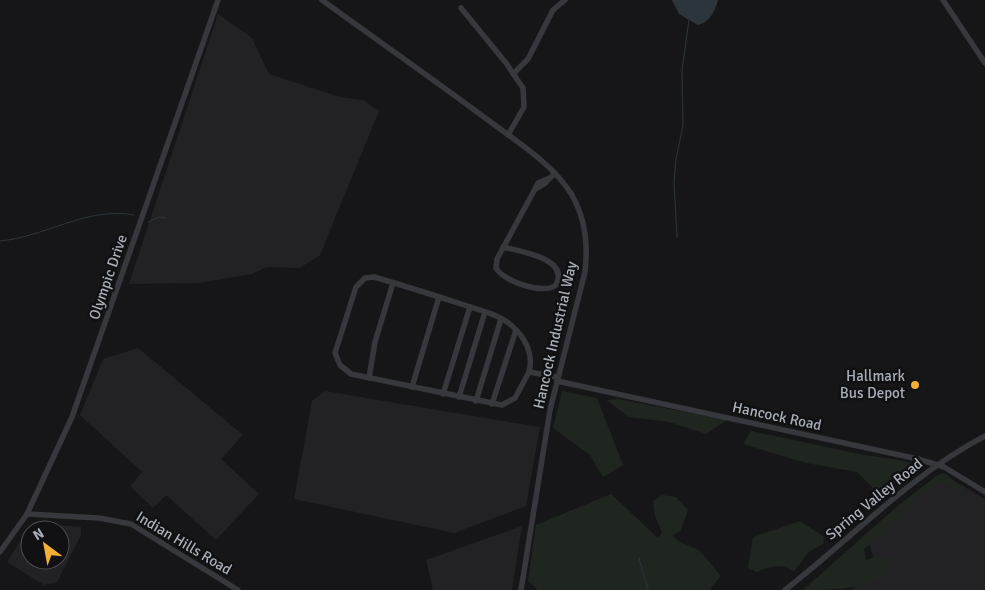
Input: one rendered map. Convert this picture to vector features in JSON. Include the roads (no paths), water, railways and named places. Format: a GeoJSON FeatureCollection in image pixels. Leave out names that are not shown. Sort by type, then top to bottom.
{"type":"FeatureCollection","features":[{"type":"Feature","properties":{"kind":"street","name":"Olympic Drive"},"geometry":{"type":"LineString","coordinates":[[0,552],[27,514],[72,417],[218,0]]}},
{"type":"Feature","properties":{"kind":"street","name":"Hancock Industrial Way"},"geometry":{"type":"LineString","coordinates":[[322,0],[508,135],[555,173],[578,206],[584,225],[587,252],[584,272],[557,379],[521,590]]}},
{"type":"Feature","properties":{"kind":"street"},"geometry":{"type":"LineString","coordinates":[[513,74],[528,59],[553,10],[565,0]]}},
{"type":"Feature","properties":{"kind":"street"},"geometry":{"type":"LineString","coordinates":[[943,0],[985,63]]}},
{"type":"Feature","properties":{"kind":"street"},"geometry":{"type":"LineString","coordinates":[[461,8],[523,88],[524,107],[508,135]]}},
{"type":"Feature","properties":{"kind":"street"},"geometry":{"type":"LineString","coordinates":[[503,246],[547,259],[555,269],[558,281],[556,285],[544,289],[503,277],[497,270],[496,263],[503,246],[538,183],[555,173]]}},
{"type":"Feature","properties":{"kind":"street"},"geometry":{"type":"LineString","coordinates":[[371,276],[439,297],[485,312],[501,319],[516,330],[530,354],[529,372],[512,401],[502,405],[492,404],[351,374],[343,370],[335,353],[358,282],[371,276]]}},
{"type":"Feature","properties":{"kind":"street"},"geometry":{"type":"LineString","coordinates":[[369,378],[375,342],[393,283]]}},
{"type":"Feature","properties":{"kind":"street"},"geometry":{"type":"LineString","coordinates":[[412,387],[439,297]]}},
{"type":"Feature","properties":{"kind":"street"},"geometry":{"type":"LineString","coordinates":[[443,394],[470,307]]}},
{"type":"Feature","properties":{"kind":"street"},"geometry":{"type":"LineString","coordinates":[[459,397],[485,312]]}},
{"type":"Feature","properties":{"kind":"street"},"geometry":{"type":"LineString","coordinates":[[476,400],[501,319]]}},
{"type":"Feature","properties":{"kind":"street"},"geometry":{"type":"LineString","coordinates":[[492,404],[516,330]]}},
{"type":"Feature","properties":{"kind":"street","name":"Hancock Road"},"geometry":{"type":"LineString","coordinates":[[529,372],[901,455],[936,465],[952,472],[985,492]]}},
{"type":"Feature","properties":{"kind":"street","name":"Spring Valley Road"},"geometry":{"type":"LineString","coordinates":[[784,590],[897,494],[951,455],[985,436]]}},
{"type":"Feature","properties":{"kind":"street"},"geometry":{"type":"LineString","coordinates":[[951,455],[948,465],[952,472]]}},
{"type":"Feature","properties":{"kind":"street","name":"Indian Hills Road"},"geometry":{"type":"LineString","coordinates":[[27,514],[99,518],[131,524],[238,590]]}},
{"type":"Feature","properties":{"kind":"waterway"},"geometry":{"type":"LineString","coordinates":[[677,237],[674,182],[676,159],[683,125],[682,70],[689,20]]}},
{"type":"Feature","properties":{"kind":"waterway"},"geometry":{"type":"LineString","coordinates":[[0,241],[34,234],[83,218],[117,213],[134,215]]}},
{"type":"Feature","properties":{"kind":"waterway"},"geometry":{"type":"LineString","coordinates":[[148,222],[159,217],[166,218]]}},
{"type":"Feature","properties":{"kind":"waterway"},"geometry":{"type":"LineString","coordinates":[[639,558],[648,590]]}},
{"type":"Feature","properties":{"kind":"place","name":"Hallmark Bus Depot"},"geometry":{"type":"Point","coordinates":[915,385]}}]}
